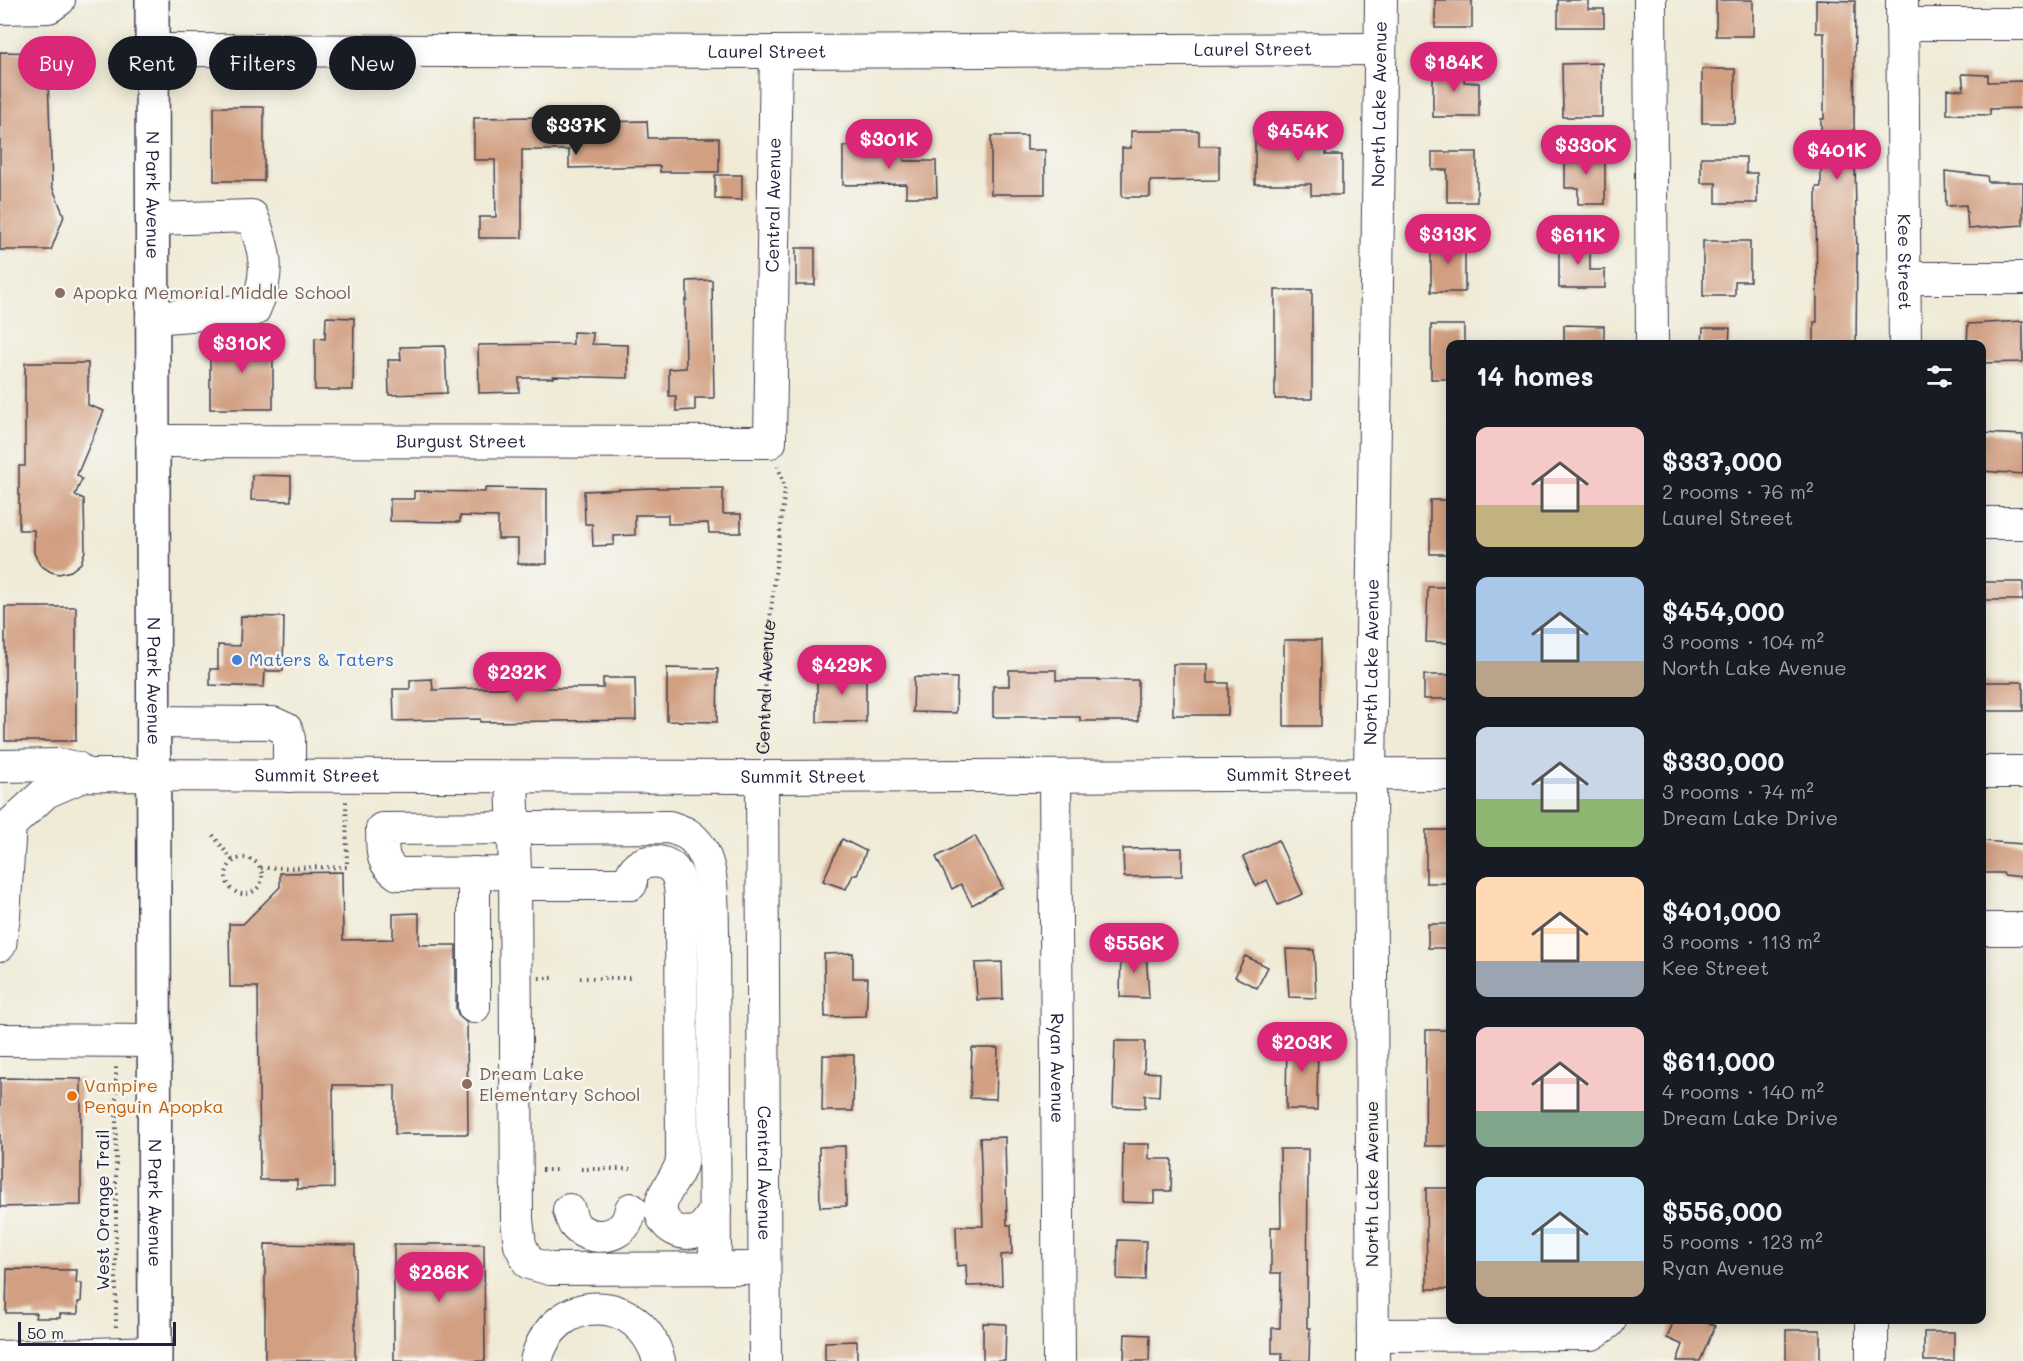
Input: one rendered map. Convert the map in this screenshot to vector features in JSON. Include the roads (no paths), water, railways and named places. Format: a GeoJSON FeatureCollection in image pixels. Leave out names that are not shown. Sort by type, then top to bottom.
{"type":"FeatureCollection","features":[{"type":"Feature","properties":{"kind":"main road","name":"N Park Avenue"},"geometry":{"type":"LineString","coordinates":[[152,0],[152,36]]}},
{"type":"Feature","properties":{"kind":"main road","name":"N Park Avenue"},"geometry":{"type":"LineString","coordinates":[[152,90],[155,1356]]}},
{"type":"Feature","properties":{"kind":"street"},"geometry":{"type":"LineString","coordinates":[[0,8],[49,7],[59,0]]}},
{"type":"Feature","properties":{"kind":"street","name":"North Lake Avenue"},"geometry":{"type":"LineString","coordinates":[[1373,1348],[1370,775],[1381,0]]}},
{"type":"Feature","properties":{"kind":"street"},"geometry":{"type":"LineString","coordinates":[[1650,0],[1652,340]]}},
{"type":"Feature","properties":{"kind":"street"},"geometry":{"type":"LineString","coordinates":[[1902,12],[2023,24]]}},
{"type":"Feature","properties":{"kind":"street","name":"Kee Street"},"geometry":{"type":"LineString","coordinates":[[1902,12],[1905,340]]}},
{"type":"Feature","properties":{"kind":"street","name":"Laurel Street"},"geometry":{"type":"LineString","coordinates":[[197,50],[776,52],[1380,49]]}},
{"type":"Feature","properties":{"kind":"street","name":"Central Avenue"},"geometry":{"type":"LineString","coordinates":[[770,442],[776,52]]}},
{"type":"Feature","properties":{"kind":"street"},"geometry":{"type":"LineString","coordinates":[[152,318],[254,310],[264,290],[265,263],[261,239],[252,216],[154,219]]}},
{"type":"Feature","properties":{"kind":"street"},"geometry":{"type":"LineString","coordinates":[[1903,278],[2023,278]]}},
{"type":"Feature","properties":{"kind":"street","name":"Burgust Street"},"geometry":{"type":"LineString","coordinates":[[152,441],[770,442]]}},
{"type":"Feature","properties":{"kind":"street"},"geometry":{"type":"LineString","coordinates":[[1986,523],[2023,523]]}},
{"type":"Feature","properties":{"kind":"street"},"geometry":{"type":"LineString","coordinates":[[154,722],[273,723],[286,729],[289,740],[289,776]]}},
{"type":"Feature","properties":{"kind":"street"},"geometry":{"type":"LineString","coordinates":[[0,766],[63,765],[77,768],[85,775],[46,792],[5,825],[4,916],[0,945]]}},
{"type":"Feature","properties":{"kind":"street"},"geometry":{"type":"LineString","coordinates":[[1986,772],[2023,772]]}},
{"type":"Feature","properties":{"kind":"street","name":"Summit Street"},"geometry":{"type":"LineString","coordinates":[[85,775],[762,777],[1446,774]]}},
{"type":"Feature","properties":{"kind":"street","name":"Ryan Avenue"},"geometry":{"type":"LineString","coordinates":[[1055,776],[1059,1361]]}},
{"type":"Feature","properties":{"kind":"street"},"geometry":{"type":"LineString","coordinates":[[512,777],[515,878],[517,1220],[520,1245],[529,1263],[550,1269],[764,1268]]}},
{"type":"Feature","properties":{"kind":"street","name":"Central Avenue"},"geometry":{"type":"LineString","coordinates":[[762,777],[765,1361]]}},
{"type":"Feature","properties":{"kind":"street"},"geometry":{"type":"LineString","coordinates":[[715,1210],[707,1223],[697,1231],[682,1233],[672,1228],[664,1219],[661,1211],[666,1191],[680,1171],[682,1160],[680,890],[676,872],[667,863],[658,861],[638,867],[632,874],[631,884],[568,884],[474,873],[398,874],[387,866],[383,853],[382,829],[669,827],[689,835],[706,856],[712,883],[713,932],[715,1210],[715,1268]]}},
{"type":"Feature","properties":{"kind":"street"},"geometry":{"type":"LineString","coordinates":[[474,873],[474,1007]]}},
{"type":"Feature","properties":{"kind":"street"},"geometry":{"type":"LineString","coordinates":[[1986,929],[2023,929]]}},
{"type":"Feature","properties":{"kind":"street"},"geometry":{"type":"LineString","coordinates":[[0,1040],[156,1041]]}},
{"type":"Feature","properties":{"kind":"street"},"geometry":{"type":"LineString","coordinates":[[550,1269],[563,1263],[571,1248],[571,1216],[584,1233],[599,1237],[614,1233],[626,1223],[631,1209],[631,1269]]}},
{"type":"Feature","properties":{"kind":"street"},"geometry":{"type":"LineString","coordinates":[[536,1361],[540,1345],[552,1327],[570,1314],[591,1308],[611,1309],[629,1317],[645,1329],[656,1346],[659,1361]]}},
{"type":"Feature","properties":{"kind":"street"},"geometry":{"type":"LineString","coordinates":[[1373,1348],[1592,1334],[1607,1324]]}},
{"type":"Feature","properties":{"kind":"street"},"geometry":{"type":"LineString","coordinates":[[1872,1324],[1872,1361]]}},
{"type":"Feature","properties":{"kind":"street"},"geometry":{"type":"LineString","coordinates":[[0,1357],[155,1356]]}},
{"type":"Feature","properties":{"kind":"place","name":"Apopka Memorial Middle School"},"geometry":{"type":"Point","coordinates":[60,293]}},
{"type":"Feature","properties":{"kind":"place","name":"Maters & Taters"},"geometry":{"type":"Point","coordinates":[237,660]}},
{"type":"Feature","properties":{"kind":"place","name":"Dream Lake Elementary School"},"geometry":{"type":"Point","coordinates":[467,1084]}},
{"type":"Feature","properties":{"kind":"place","name":"Vampire Penguin Apopka"},"geometry":{"type":"Point","coordinates":[72,1096]}}]}
